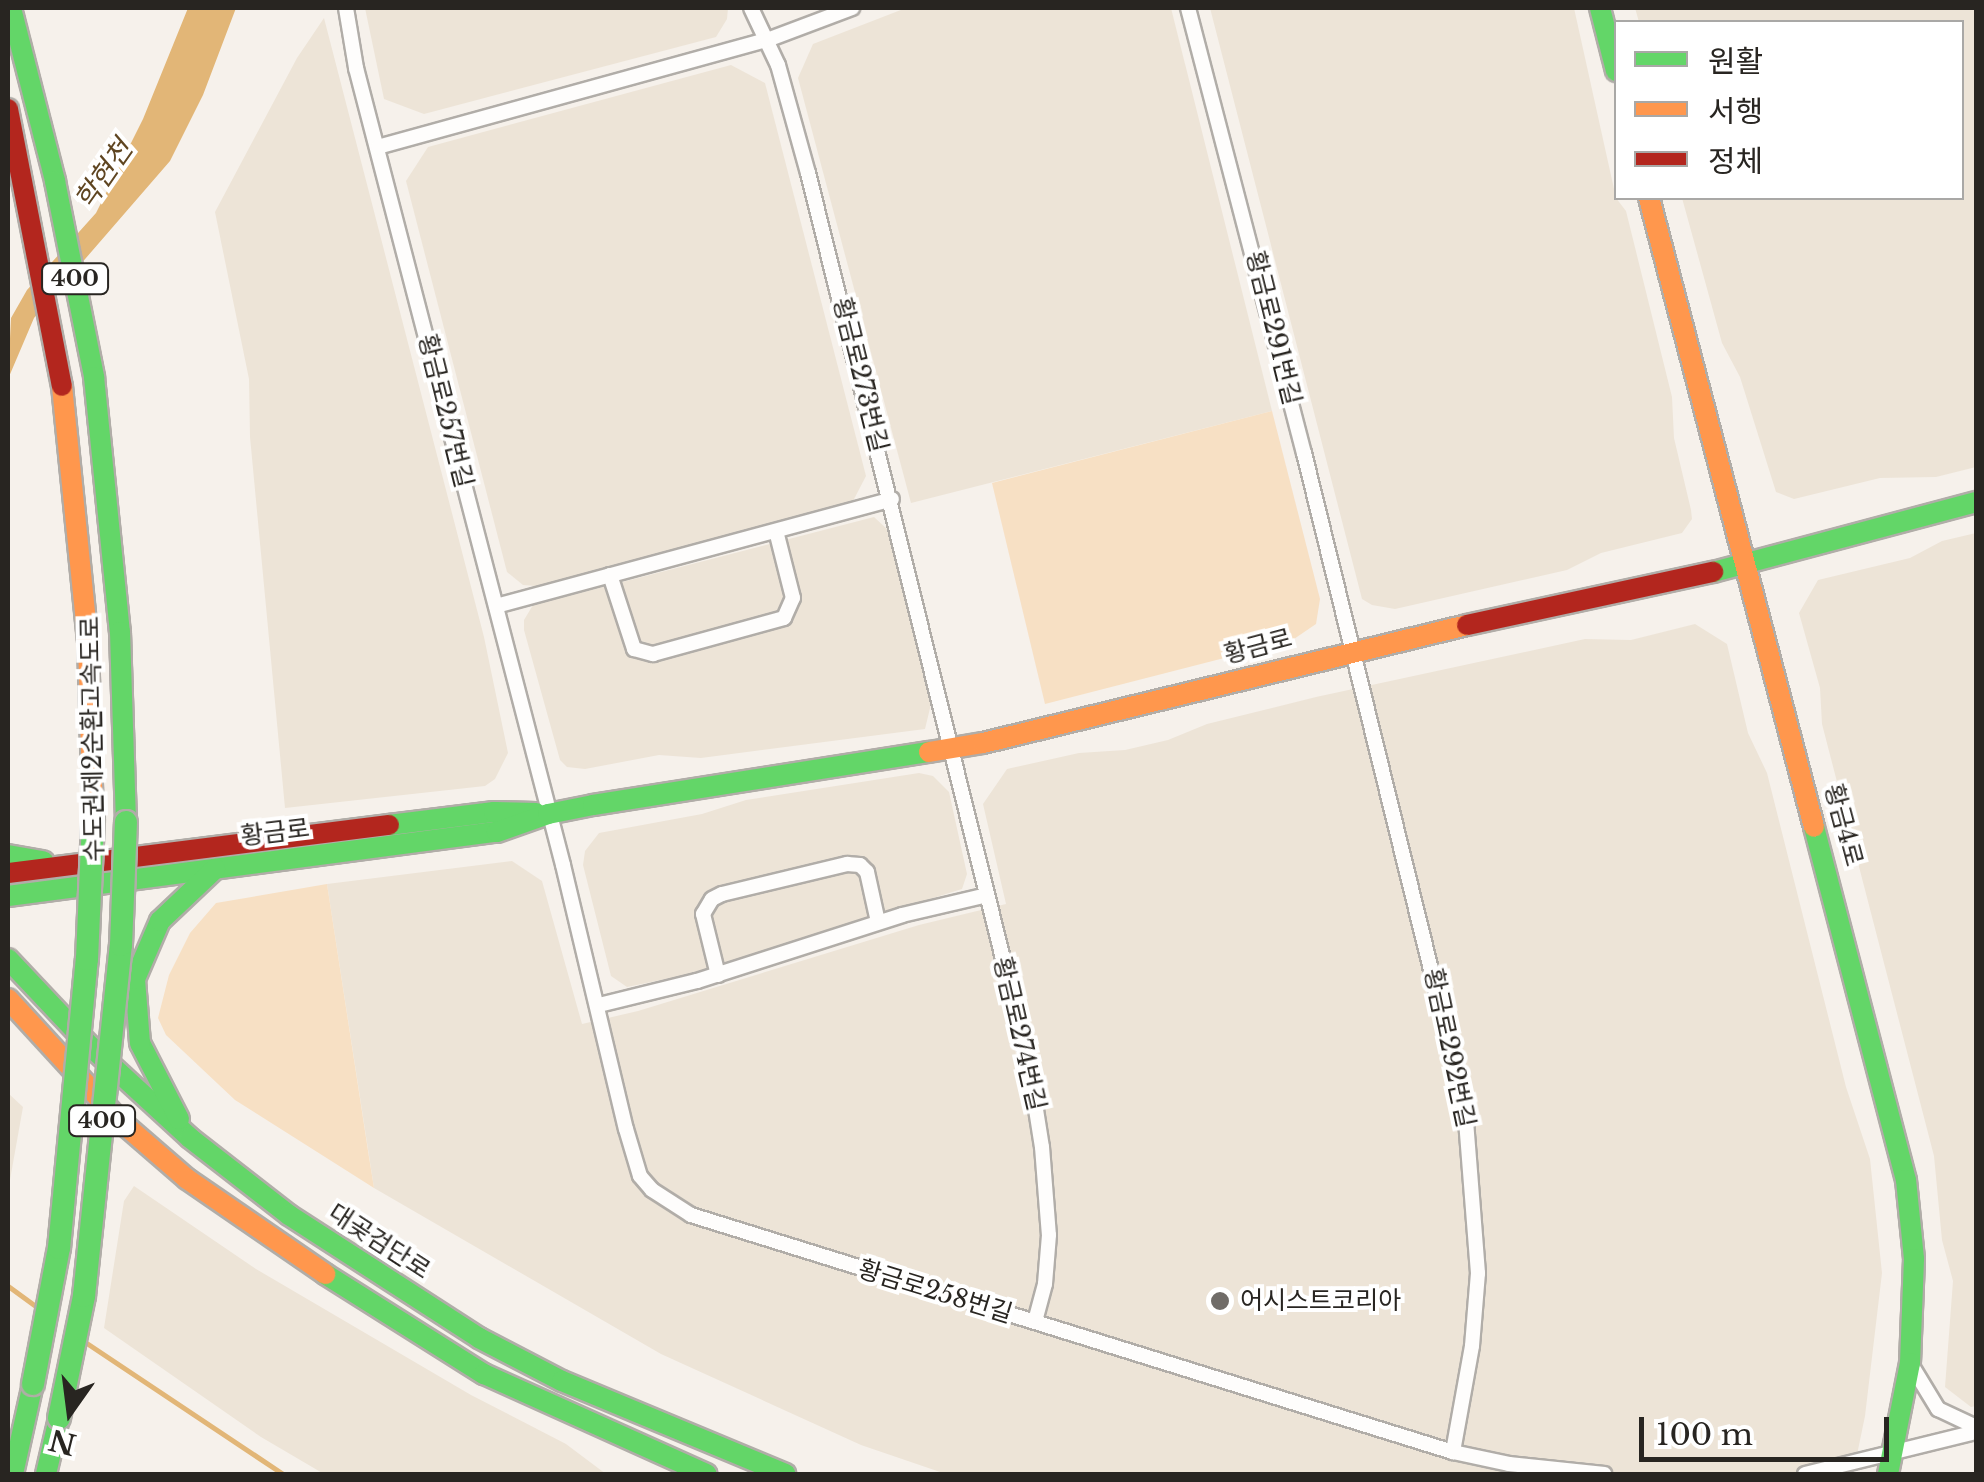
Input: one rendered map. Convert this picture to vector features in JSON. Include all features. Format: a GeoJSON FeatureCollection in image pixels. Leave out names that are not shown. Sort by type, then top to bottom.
{"type":"FeatureCollection","features":[{"type":"Feature","properties":{"kind":"main road","name":"수도권제2순환고속도로"},"geometry":{"type":"LineString","coordinates":[[11,8],[56,181],[94,377],[120,632],[126,822],[121,945],[84,1296],[46,1474]]}},
{"type":"Feature","properties":{"kind":"main road"},"geometry":{"type":"LineString","coordinates":[[1600,8],[1614,63]]}},
{"type":"Feature","properties":{"kind":"main road","name":"수도권제2순환고속도로"},"geometry":{"type":"LineString","coordinates":[[8,109],[67,410],[88,640],[93,819],[87,960],[59,1248],[13,1474]]}},
{"type":"Feature","properties":{"kind":"main road","name":"황금4로"},"geometry":{"type":"LineString","coordinates":[[1650,200],[1898,1142],[1914,1260],[1910,1363],[1891,1464]]}},
{"type":"Feature","properties":{"kind":"main road","name":"황금로"},"geometry":{"type":"LineString","coordinates":[[8,896],[497,832],[548,814],[748,777],[954,749],[1185,696],[1353,650],[1745,563],[1976,502]]}},
{"type":"Feature","properties":{"kind":"main road","name":"황금로"},"geometry":{"type":"LineString","coordinates":[[8,873],[494,812],[548,814]]}},
{"type":"Feature","properties":{"kind":"main road"},"geometry":{"type":"LineString","coordinates":[[8,855],[70,865]]}},
{"type":"Feature","properties":{"kind":"main road"},"geometry":{"type":"LineString","coordinates":[[190,1138],[140,1043],[135,979],[140,958],[160,921],[214,869]]}},
{"type":"Feature","properties":{"kind":"main road","name":"대곶검단로"},"geometry":{"type":"LineString","coordinates":[[8,959],[91,1047],[190,1138],[289,1216],[480,1338],[579,1389],[786,1474]]}},
{"type":"Feature","properties":{"kind":"main road"},"geometry":{"type":"LineString","coordinates":[[8,999],[119,1120],[187,1179],[263,1235],[484,1374],[707,1474]]}},
{"type":"Feature","properties":{"kind":"street","name":"황금로257번길"},"geometry":{"type":"LineString","coordinates":[[346,8],[356,68],[548,814]]}},
{"type":"Feature","properties":{"kind":"street","name":"황금로273번길"},"geometry":{"type":"LineString","coordinates":[[751,8],[767,40],[808,173],[954,749]]}},
{"type":"Feature","properties":{"kind":"street"},"geometry":{"type":"LineString","coordinates":[[378,147],[767,40],[852,8]]}},
{"type":"Feature","properties":{"kind":"street","name":"황금로291번길"},"geometry":{"type":"LineString","coordinates":[[1188,8],[1353,650]]}},
{"type":"Feature","properties":{"kind":"street"},"geometry":{"type":"LineString","coordinates":[[496,606],[892,499]]}},
{"type":"Feature","properties":{"kind":"street"},"geometry":{"type":"LineString","coordinates":[[610,575],[634,649],[653,654],[778,621],[790,612],[793,598],[776,532]]}},
{"type":"Feature","properties":{"kind":"street","name":"황금로292번길"},"geometry":{"type":"LineString","coordinates":[[1353,650],[1452,1050],[1471,1154],[1477,1310],[1453,1452]]}},
{"type":"Feature","properties":{"kind":"street","name":"황금로274번길"},"geometry":{"type":"LineString","coordinates":[[954,749],[1028,1059],[1042,1147],[1048,1262],[1035,1322]]}},
{"type":"Feature","properties":{"kind":"street","name":"황금로258번길"},"geometry":{"type":"LineString","coordinates":[[548,814],[640,1176],[668,1204],[691,1216],[1453,1452],[1509,1464],[1604,1474]]}},
{"type":"Feature","properties":{"kind":"street"},"geometry":{"type":"LineString","coordinates":[[718,975],[703,914],[712,899],[722,894],[847,864],[860,865],[867,872],[878,922]]}},
{"type":"Feature","properties":{"kind":"street"},"geometry":{"type":"LineString","coordinates":[[599,1005],[718,975],[878,922],[987,895]]}},
{"type":"Feature","properties":{"kind":"street"},"geometry":{"type":"LineString","coordinates":[[1910,1363],[1938,1408],[1976,1429]]}},
{"type":"Feature","properties":{"kind":"street"},"geometry":{"type":"LineString","coordinates":[[1805,1474],[1891,1464],[1976,1429]]}},
{"type":"Feature","properties":{"kind":"shaded area"},"geometry":{"type":"Polygon","coordinates":[[[188,8],[236,8],[203,95],[170,161],[34,318],[8,379],[11,318],[27,290],[96,213],[143,119],[188,8]]]}},
{"type":"Feature","properties":{"kind":"shaded area"},"geometry":{"type":"Polygon","coordinates":[[[365,8],[728,8],[727,19],[716,37],[424,114],[384,99],[365,8]]]}},
{"type":"Feature","properties":{"kind":"shaded area"},"geometry":{"type":"Polygon","coordinates":[[[906,8],[1171,8],[1272,411],[911,503],[798,78],[813,44],[906,8]]]}},
{"type":"Feature","properties":{"kind":"shaded area"},"geometry":{"type":"Polygon","coordinates":[[[1210,8],[1574,8],[1614,200],[1626,211],[1672,397],[1674,438],[1692,519],[1682,533],[1601,553],[1567,570],[1395,609],[1362,599],[1210,8]]]}},
{"type":"Feature","properties":{"kind":"shaded area"},"geometry":{"type":"Polygon","coordinates":[[[1635,8],[1976,8],[1976,467],[1936,477],[1880,478],[1794,499],[1776,492],[1740,377],[1722,343],[1683,200],[1964,200],[1964,20],[1638,20],[1635,8]]]}},
{"type":"Feature","properties":{"kind":"shaded area"},"geometry":{"type":"Polygon","coordinates":[[[324,18],[484,637],[508,753],[495,779],[485,786],[285,808],[250,437],[249,379],[215,212],[297,58],[324,18]]]}},
{"type":"Feature","properties":{"kind":"shaded area"},"geometry":{"type":"Polygon","coordinates":[[[731,65],[765,83],[866,476],[852,503],[536,586],[523,585],[507,572],[406,181],[428,147],[731,65]]]}},
{"type":"Feature","properties":{"kind":"shaded area"},"geometry":{"type":"Polygon","coordinates":[[[1272,411],[1320,599],[1316,624],[1291,641],[1045,704],[992,483],[1272,411]]]}},
{"type":"Feature","properties":{"kind":"shaded area"},"geometry":{"type":"Polygon","coordinates":[[[874,517],[888,530],[931,704],[925,729],[701,758],[659,755],[585,769],[567,767],[560,760],[524,630],[524,620],[533,605],[874,517]]]}},
{"type":"Feature","properties":{"kind":"shaded area"},"geometry":{"type":"Polygon","coordinates":[[[1976,533],[1976,1406],[1971,1407],[1945,1387],[1953,1281],[1942,1240],[1934,1156],[1822,724],[1820,688],[1799,613],[1818,580],[1910,558],[1942,541],[1976,533]]]}},
{"type":"Feature","properties":{"kind":"shaded area"},"geometry":{"type":"Polygon","coordinates":[[[1695,624],[1727,644],[1748,733],[1767,773],[1846,1087],[1870,1159],[1882,1273],[1865,1416],[1853,1474],[946,1474],[861,1445],[661,1354],[374,1188],[327,884],[512,861],[542,881],[582,1024],[638,1011],[919,925],[1006,904],[983,804],[1007,769],[1079,753],[1125,750],[1168,740],[1207,724],[1316,697],[1585,639],[1631,640],[1695,624]]]}},
{"type":"Feature","properties":{"kind":"shaded area"},"geometry":{"type":"Polygon","coordinates":[[[919,773],[933,776],[949,792],[967,874],[962,889],[690,974],[627,987],[611,976],[583,865],[585,851],[599,833],[702,814],[746,800],[919,773]]]}},
{"type":"Feature","properties":{"kind":"shaded area"},"geometry":{"type":"Polygon","coordinates":[[[327,884],[374,1188],[235,1100],[166,1035],[158,1018],[169,975],[190,933],[216,903],[327,884]]]}},
{"type":"Feature","properties":{"kind":"shaded area"},"geometry":{"type":"Polygon","coordinates":[[[8,1093],[23,1107],[8,1191],[8,1093]]]}},
{"type":"Feature","properties":{"kind":"shaded area"},"geometry":{"type":"Polygon","coordinates":[[[134,1186],[256,1269],[471,1395],[566,1444],[606,1474],[324,1474],[261,1437],[104,1328],[124,1201],[134,1186]]]}},
{"type":"Feature","properties":{"kind":"waterway"},"geometry":{"type":"LineString","coordinates":[[8,1286],[37,1307]]}},
{"type":"Feature","properties":{"kind":"waterway"},"geometry":{"type":"LineString","coordinates":[[82,1340],[283,1474]]}},
{"type":"Feature","properties":{"kind":"traffic: fast"},"geometry":{"type":"LineString","coordinates":[[11,8],[55,181],[94,377],[120,632],[126,822]]}},
{"type":"Feature","properties":{"kind":"traffic: fast"},"geometry":{"type":"LineString","coordinates":[[1600,8],[1614,63]]}},
{"type":"Feature","properties":{"kind":"traffic: fast"},"geometry":{"type":"LineString","coordinates":[[1713,572],[1976,502]]}},
{"type":"Feature","properties":{"kind":"traffic: fast"},"geometry":{"type":"LineString","coordinates":[[8,896],[497,832],[548,814],[593,805],[929,752]]}},
{"type":"Feature","properties":{"kind":"traffic: fast"},"geometry":{"type":"LineString","coordinates":[[389,825],[494,812],[536,813]]}},
{"type":"Feature","properties":{"kind":"traffic: fast"},"geometry":{"type":"LineString","coordinates":[[33,1384],[59,1248],[87,959],[93,819]]}},
{"type":"Feature","properties":{"kind":"traffic: fast"},"geometry":{"type":"LineString","coordinates":[[59,1418],[84,1296],[121,945],[126,822]]}},
{"type":"Feature","properties":{"kind":"traffic: fast"},"geometry":{"type":"LineString","coordinates":[[1814,827],[1906,1180],[1914,1259],[1910,1363],[1888,1474]]}},
{"type":"Feature","properties":{"kind":"traffic: fast"},"geometry":{"type":"LineString","coordinates":[[8,855],[43,861]]}},
{"type":"Feature","properties":{"kind":"traffic: fast"},"geometry":{"type":"LineString","coordinates":[[179,1119],[140,1043],[135,979],[160,921],[215,869]]}},
{"type":"Feature","properties":{"kind":"traffic: fast"},"geometry":{"type":"LineString","coordinates":[[8,959],[91,1047],[190,1138],[289,1215],[479,1338],[562,1381],[785,1474]]}},
{"type":"Feature","properties":{"kind":"traffic: fast"},"geometry":{"type":"LineString","coordinates":[[325,1274],[484,1374],[707,1474]]}},
{"type":"Feature","properties":{"kind":"traffic: fast"},"geometry":{"type":"LineString","coordinates":[[13,1474],[33,1384]]}},
{"type":"Feature","properties":{"kind":"traffic: fast"},"geometry":{"type":"LineString","coordinates":[[46,1474],[59,1418]]}},
{"type":"Feature","properties":{"kind":"traffic: slow"},"geometry":{"type":"LineString","coordinates":[[1650,200],[1814,827]]}},
{"type":"Feature","properties":{"kind":"traffic: slow"},"geometry":{"type":"LineString","coordinates":[[62,386],[88,640],[93,819]]}},
{"type":"Feature","properties":{"kind":"traffic: slow"},"geometry":{"type":"LineString","coordinates":[[929,752],[983,743],[1467,625]]}},
{"type":"Feature","properties":{"kind":"traffic: slow"},"geometry":{"type":"LineString","coordinates":[[8,999],[119,1120],[187,1179],[325,1274]]}},
{"type":"Feature","properties":{"kind":"traffic: jam"},"geometry":{"type":"LineString","coordinates":[[8,109],[62,386]]}},
{"type":"Feature","properties":{"kind":"traffic: jam"},"geometry":{"type":"LineString","coordinates":[[1467,625],[1713,572]]}},
{"type":"Feature","properties":{"kind":"traffic: jam"},"geometry":{"type":"LineString","coordinates":[[8,873],[389,825]]}},
{"type":"Feature","properties":{"kind":"place","name":"어시스트코리아"},"geometry":{"type":"Point","coordinates":[1220,1301]}},
{"type":"Feature","properties":{"kind":"water label","name":"학현천"},"geometry":{"type":"Point","coordinates":[104,175]}}]}
